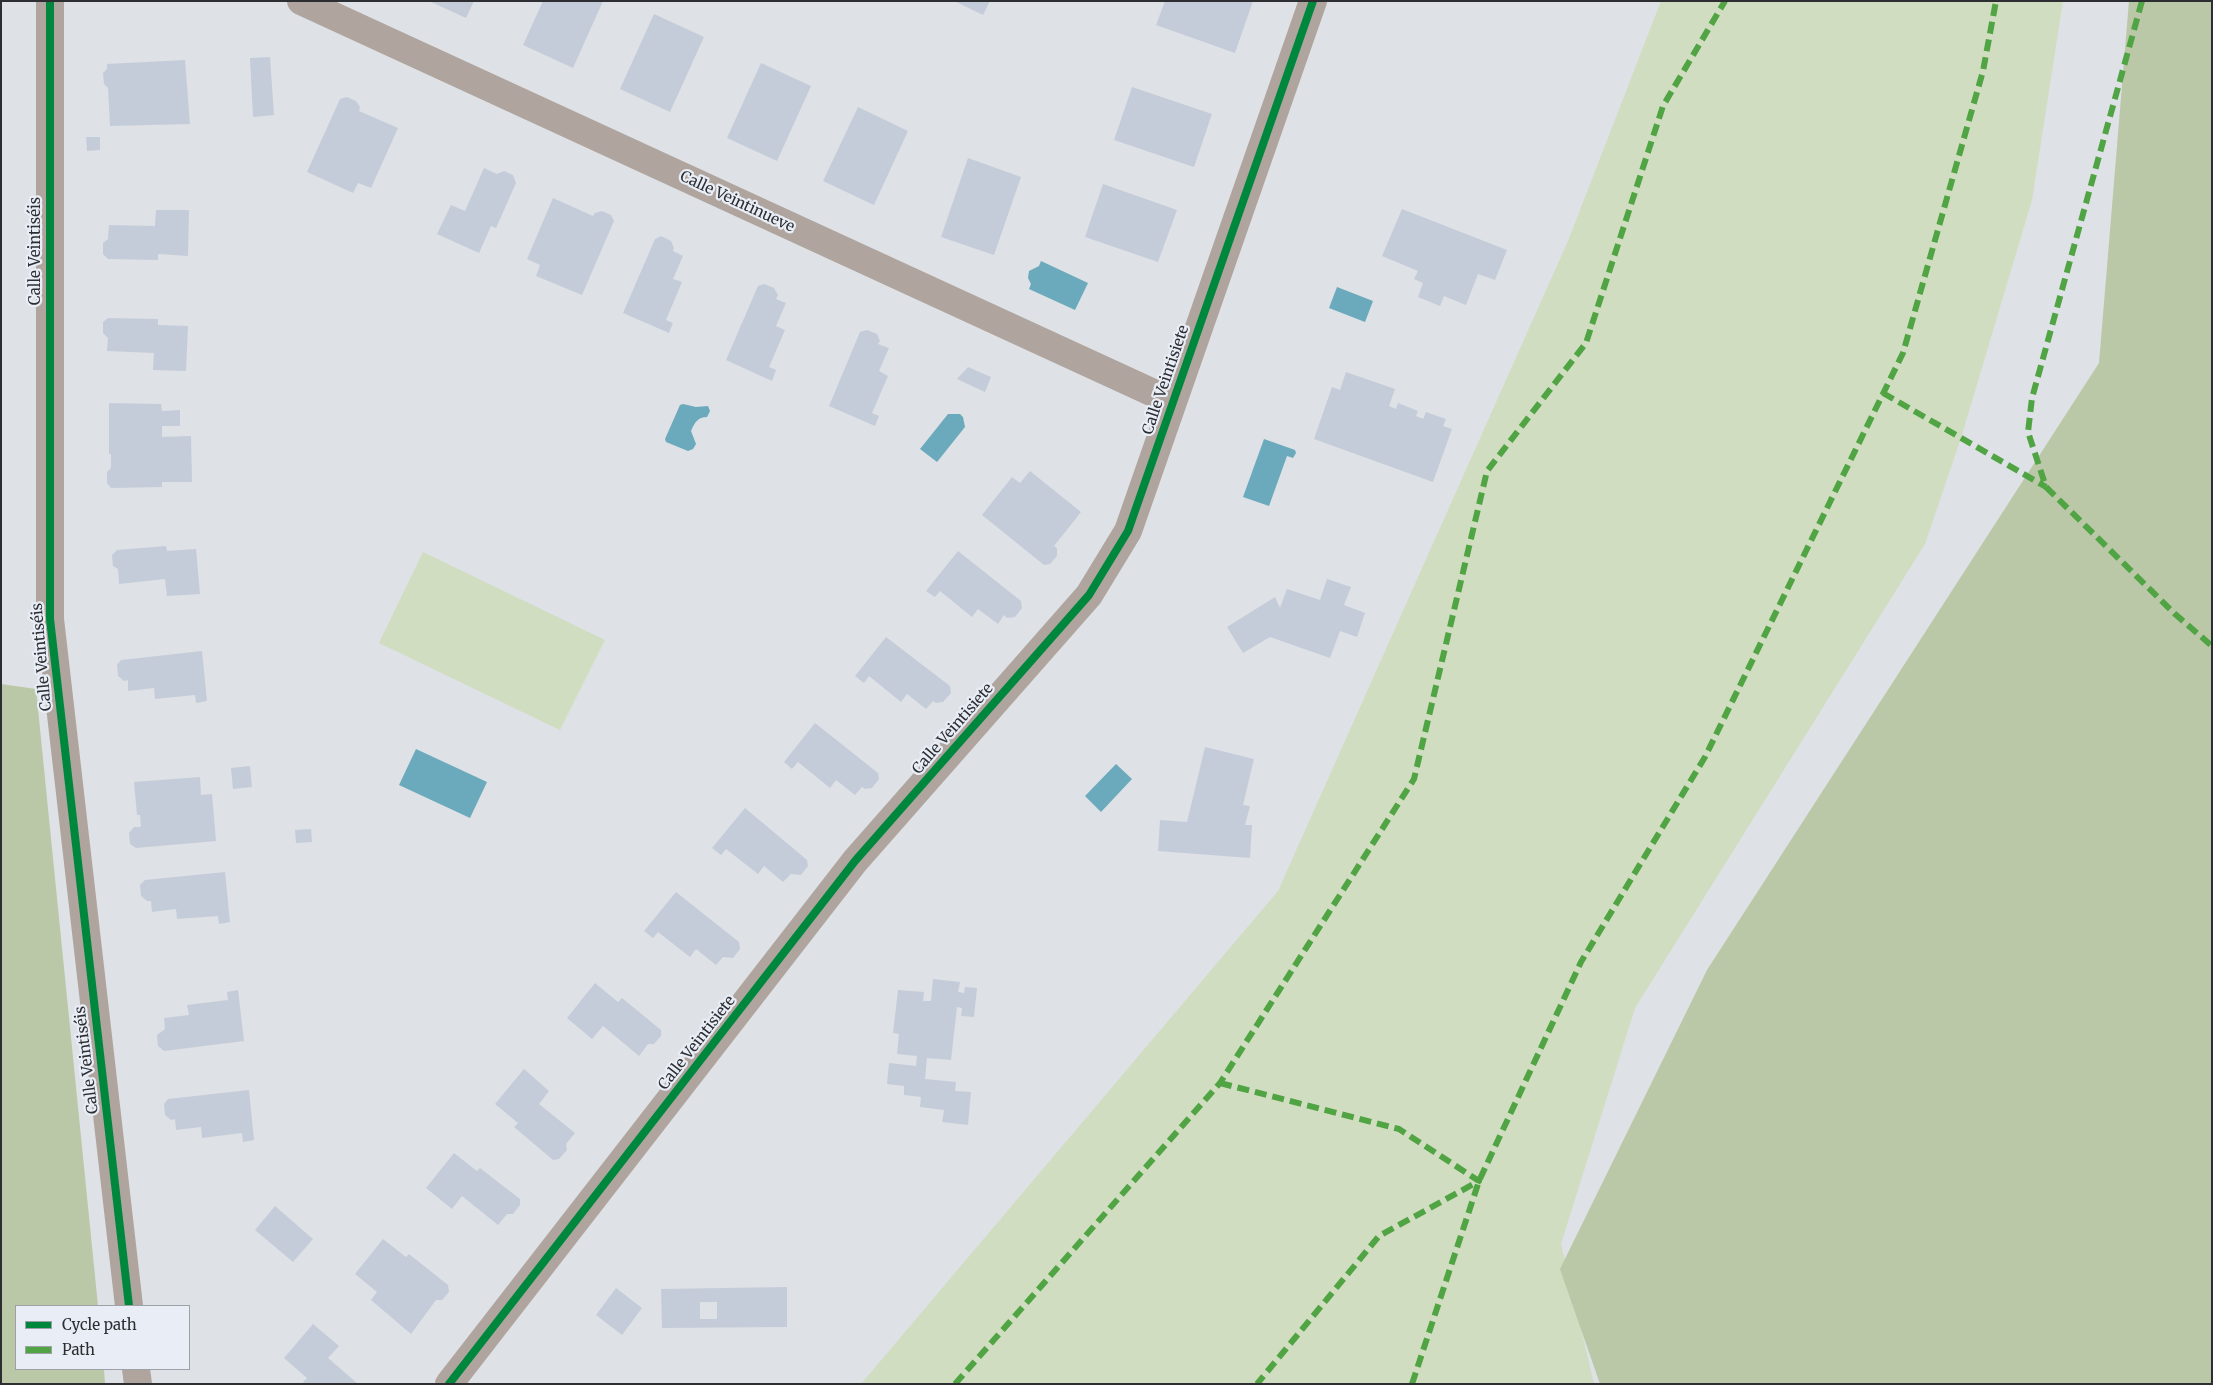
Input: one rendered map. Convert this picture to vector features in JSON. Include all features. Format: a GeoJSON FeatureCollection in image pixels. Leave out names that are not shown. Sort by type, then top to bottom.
{"type":"FeatureCollection","features":[{"type":"Feature","properties":{"kind":"street","name":"Calle Veintiséis"},"geometry":{"type":"LineString","coordinates":[[50,1],[50,619],[129,1305]]}},
{"type":"Feature","properties":{"kind":"street","name":"Calle Veintinueve"},"geometry":{"type":"LineString","coordinates":[[301,1],[1173,402]]}},
{"type":"Feature","properties":{"kind":"street","name":"Calle Veintisiete"},"geometry":{"type":"LineString","coordinates":[[449,1384],[855,861],[1089,595],[1128,531],[1313,1]]}},
{"type":"Feature","properties":{"kind":"street"},"geometry":{"type":"LineString","coordinates":[[136,1370],[138,1384]]}},
{"type":"Feature","properties":{"kind":"green space"},"geometry":{"type":"Polygon","coordinates":[[[1661,1],[2063,1],[2032,200],[1961,438],[1925,544],[1635,1008],[1561,1244],[1594,1384],[861,1384],[1278,891],[1568,241],[1661,1]]]}},
{"type":"Feature","properties":{"kind":"green space"},"geometry":{"type":"Polygon","coordinates":[[[2129,1],[2212,1],[2212,1384],[1600,1384],[1560,1269],[1707,970],[2099,363],[2129,1]]]}},
{"type":"Feature","properties":{"kind":"green space"},"geometry":{"type":"Polygon","coordinates":[[[423,552],[605,640],[560,730],[379,643],[423,552]]]}},
{"type":"Feature","properties":{"kind":"green space"},"geometry":{"type":"Polygon","coordinates":[[[1,684],[36,689],[98,1305],[15,1305],[15,1370],[104,1370],[105,1384],[1,1384],[1,684]]]}},
{"type":"Feature","properties":{"kind":"water"},"geometry":{"type":"Polygon","coordinates":[[[1041,261],[1088,283],[1075,310],[1029,289],[1031,284],[1028,278],[1029,271],[1039,266],[1041,261]]]}},
{"type":"Feature","properties":{"kind":"water"},"geometry":{"type":"Polygon","coordinates":[[[1337,287],[1373,301],[1365,322],[1329,308],[1337,287]]]}},
{"type":"Feature","properties":{"kind":"water"},"geometry":{"type":"Polygon","coordinates":[[[680,405],[696,407],[708,406],[710,411],[707,417],[699,419],[694,425],[691,431],[696,444],[693,449],[688,451],[666,442],[665,439],[680,405]]]}},
{"type":"Feature","properties":{"kind":"water"},"geometry":{"type":"Polygon","coordinates":[[[948,414],[960,414],[963,417],[965,427],[937,462],[920,449],[948,414]]]}},
{"type":"Feature","properties":{"kind":"water"},"geometry":{"type":"Polygon","coordinates":[[[1264,439],[1295,450],[1296,453],[1293,458],[1287,456],[1269,506],[1243,497],[1264,439]]]}},
{"type":"Feature","properties":{"kind":"water"},"geometry":{"type":"Polygon","coordinates":[[[416,749],[487,782],[470,818],[399,785],[416,749]]]}},
{"type":"Feature","properties":{"kind":"water"},"geometry":{"type":"Polygon","coordinates":[[[1116,764],[1132,779],[1101,812],[1085,796],[1116,764]]]}},
{"type":"Feature","properties":{"kind":"building"},"geometry":{"type":"Polygon","coordinates":[[[429,1],[474,1],[466,18],[429,1]]]}},
{"type":"Feature","properties":{"kind":"building"},"geometry":{"type":"Polygon","coordinates":[[[543,1],[603,1],[573,68],[523,45],[543,1]]]}},
{"type":"Feature","properties":{"kind":"building"},"geometry":{"type":"Polygon","coordinates":[[[954,1],[990,1],[983,15],[954,1]]]}},
{"type":"Feature","properties":{"kind":"building"},"geometry":{"type":"Polygon","coordinates":[[[1165,1],[1253,1],[1235,53],[1156,25],[1165,1]]]}},
{"type":"Feature","properties":{"kind":"building"},"geometry":{"type":"Polygon","coordinates":[[[654,14],[704,37],[670,112],[620,89],[654,14]]]}},
{"type":"Feature","properties":{"kind":"building"},"geometry":{"type":"Polygon","coordinates":[[[270,57],[274,115],[253,117],[250,58],[270,57]]]}},
{"type":"Feature","properties":{"kind":"building"},"geometry":{"type":"Polygon","coordinates":[[[185,60],[190,124],[110,126],[108,88],[104,84],[103,73],[107,69],[107,64],[185,60]]]}},
{"type":"Feature","properties":{"kind":"building"},"geometry":{"type":"Polygon","coordinates":[[[761,63],[811,86],[777,161],[727,138],[761,63]]]}},
{"type":"Feature","properties":{"kind":"building"},"geometry":{"type":"Polygon","coordinates":[[[1132,87],[1212,114],[1194,167],[1114,140],[1132,87]]]}},
{"type":"Feature","properties":{"kind":"building"},"geometry":{"type":"Polygon","coordinates":[[[347,97],[356,101],[360,107],[359,111],[398,128],[371,188],[358,183],[353,193],[307,172],[340,99],[347,97]]]}},
{"type":"Feature","properties":{"kind":"building"},"geometry":{"type":"Polygon","coordinates":[[[858,107],[908,131],[874,205],[823,181],[858,107]]]}},
{"type":"Feature","properties":{"kind":"building"},"geometry":{"type":"Polygon","coordinates":[[[86,137],[100,137],[100,150],[87,151],[86,137]]]}},
{"type":"Feature","properties":{"kind":"building"},"geometry":{"type":"Polygon","coordinates":[[[968,158],[1021,177],[994,255],[941,237],[968,158]]]}},
{"type":"Feature","properties":{"kind":"building"},"geometry":{"type":"Polygon","coordinates":[[[484,168],[497,174],[504,171],[513,175],[516,183],[496,228],[491,226],[479,253],[437,234],[451,205],[465,211],[484,168]]]}},
{"type":"Feature","properties":{"kind":"building"},"geometry":{"type":"Polygon","coordinates":[[[1103,184],[1177,210],[1158,262],[1085,237],[1103,184]]]}},
{"type":"Feature","properties":{"kind":"building"},"geometry":{"type":"Polygon","coordinates":[[[553,198],[593,216],[595,213],[602,211],[611,215],[614,221],[582,295],[536,276],[540,265],[527,259],[553,198]]]}},
{"type":"Feature","properties":{"kind":"building"},"geometry":{"type":"Polygon","coordinates":[[[1402,209],[1507,250],[1495,280],[1478,274],[1466,305],[1444,296],[1440,306],[1418,297],[1423,283],[1414,279],[1418,271],[1382,256],[1402,209]]]}},
{"type":"Feature","properties":{"kind":"building"},"geometry":{"type":"Polygon","coordinates":[[[156,210],[189,210],[188,256],[158,254],[158,260],[108,259],[103,254],[103,243],[108,239],[109,225],[155,226],[156,210]]]}},
{"type":"Feature","properties":{"kind":"building"},"geometry":{"type":"Polygon","coordinates":[[[661,236],[671,241],[674,248],[673,251],[683,256],[673,279],[682,282],[666,320],[673,323],[669,333],[623,313],[655,239],[661,236]]]}},
{"type":"Feature","properties":{"kind":"building"},"geometry":{"type":"Polygon","coordinates":[[[764,284],[774,288],[778,295],[776,299],[786,303],[776,326],[785,330],[769,367],[776,370],[772,381],[726,360],[758,286],[764,284]]]}},
{"type":"Feature","properties":{"kind":"building"},"geometry":{"type":"Polygon","coordinates":[[[108,318],[158,319],[158,325],[188,326],[186,371],[153,370],[154,353],[107,351],[108,338],[103,333],[103,322],[108,318]]]}},
{"type":"Feature","properties":{"kind":"building"},"geometry":{"type":"Polygon","coordinates":[[[867,330],[877,334],[880,341],[878,344],[889,348],[879,371],[888,376],[872,413],[879,416],[875,426],[829,406],[860,332],[867,330]]]}},
{"type":"Feature","properties":{"kind":"building"},"geometry":{"type":"Polygon","coordinates":[[[968,367],[991,377],[985,392],[957,379],[968,367]]]}},
{"type":"Feature","properties":{"kind":"building"},"geometry":{"type":"Polygon","coordinates":[[[1346,372],[1395,389],[1389,406],[1396,409],[1398,403],[1418,411],[1416,416],[1423,419],[1426,412],[1446,419],[1443,426],[1452,429],[1433,482],[1314,439],[1332,387],[1340,390],[1346,372]]]}},
{"type":"Feature","properties":{"kind":"building"},"geometry":{"type":"Polygon","coordinates":[[[109,403],[161,404],[162,411],[180,410],[180,426],[162,426],[162,437],[191,436],[192,482],[162,482],[162,487],[111,488],[107,483],[107,472],[111,468],[111,454],[109,454],[109,403]]]}},
{"type":"Feature","properties":{"kind":"building"},"geometry":{"type":"Polygon","coordinates":[[[1030,471],[1081,512],[1054,546],[1057,548],[1057,556],[1050,564],[1044,565],[982,515],[1012,477],[1020,483],[1030,471]]]}},
{"type":"Feature","properties":{"kind":"building"},"geometry":{"type":"Polygon","coordinates":[[[166,546],[167,551],[196,549],[200,594],[167,596],[165,579],[119,584],[118,569],[113,566],[112,555],[117,550],[166,546]]]}},
{"type":"Feature","properties":{"kind":"building"},"geometry":{"type":"Polygon","coordinates":[[[958,551],[1021,601],[1022,608],[1015,617],[1007,618],[1004,615],[998,624],[978,609],[972,617],[940,591],[935,597],[926,591],[958,551]]]}},
{"type":"Feature","properties":{"kind":"building"},"geometry":{"type":"Polygon","coordinates":[[[1327,579],[1351,587],[1344,605],[1365,613],[1357,637],[1340,631],[1330,658],[1270,637],[1243,653],[1227,627],[1275,597],[1280,608],[1287,589],[1320,600],[1327,579]]]}},
{"type":"Feature","properties":{"kind":"building"},"geometry":{"type":"Polygon","coordinates":[[[886,637],[950,686],[951,693],[943,702],[936,703],[933,701],[926,709],[907,694],[901,702],[869,676],[864,683],[855,676],[886,637]]]}},
{"type":"Feature","properties":{"kind":"building"},"geometry":{"type":"Polygon","coordinates":[[[202,651],[207,701],[196,703],[195,695],[155,699],[154,688],[128,691],[128,680],[124,681],[118,676],[117,665],[121,660],[202,651]]]}},
{"type":"Feature","properties":{"kind":"building"},"geometry":{"type":"Polygon","coordinates":[[[815,723],[878,773],[879,779],[872,788],[865,789],[862,787],[855,795],[836,780],[830,788],[798,762],[792,769],[784,762],[815,723]]]}},
{"type":"Feature","properties":{"kind":"building"},"geometry":{"type":"Polygon","coordinates":[[[1205,747],[1254,759],[1243,805],[1250,806],[1245,825],[1252,825],[1250,858],[1158,851],[1160,820],[1187,822],[1205,747]]]}},
{"type":"Feature","properties":{"kind":"building"},"geometry":{"type":"Polygon","coordinates":[[[250,766],[252,787],[233,789],[231,768],[250,766]]]}},
{"type":"Feature","properties":{"kind":"building"},"geometry":{"type":"Polygon","coordinates":[[[200,777],[201,795],[212,794],[216,841],[136,848],[130,844],[129,833],[134,827],[141,827],[140,815],[137,815],[134,782],[200,777]]]}},
{"type":"Feature","properties":{"kind":"building"},"geometry":{"type":"Polygon","coordinates":[[[745,808],[807,860],[808,866],[801,875],[791,874],[783,882],[764,866],[758,874],[726,849],[721,855],[712,848],[745,808]]]}},
{"type":"Feature","properties":{"kind":"building"},"geometry":{"type":"Polygon","coordinates":[[[311,829],[312,842],[296,843],[295,830],[311,829]]]}},
{"type":"Feature","properties":{"kind":"building"},"geometry":{"type":"Polygon","coordinates":[[[225,872],[230,922],[219,924],[218,916],[177,919],[176,909],[152,912],[151,901],[147,901],[141,896],[140,885],[145,880],[225,872]]]}},
{"type":"Feature","properties":{"kind":"building"},"geometry":{"type":"Polygon","coordinates":[[[676,892],[739,942],[740,949],[733,958],[723,957],[716,965],[696,949],[690,957],[658,932],[653,938],[644,931],[676,892]]]}},
{"type":"Feature","properties":{"kind":"building"},"geometry":{"type":"Polygon","coordinates":[[[933,979],[960,982],[958,992],[964,993],[965,987],[977,988],[974,1017],[961,1016],[962,1008],[957,1007],[951,1060],[927,1058],[925,1079],[956,1082],[955,1091],[971,1092],[968,1125],[942,1122],[944,1110],[920,1107],[921,1097],[904,1095],[904,1086],[887,1084],[889,1063],[916,1066],[917,1056],[897,1054],[899,1034],[893,1033],[898,990],[924,992],[923,1001],[931,1001],[933,979]]]}},
{"type":"Feature","properties":{"kind":"building"},"geometry":{"type":"Polygon","coordinates":[[[595,983],[618,1002],[622,998],[661,1030],[661,1036],[654,1044],[648,1044],[639,1056],[603,1026],[592,1039],[567,1018],[595,983]]]}},
{"type":"Feature","properties":{"kind":"building"},"geometry":{"type":"Polygon","coordinates":[[[238,990],[244,1041],[164,1051],[158,1046],[157,1035],[165,1029],[164,1018],[189,1015],[187,1005],[228,1000],[227,992],[238,990]]]}},
{"type":"Feature","properties":{"kind":"building"},"geometry":{"type":"Polygon","coordinates":[[[524,1069],[549,1091],[539,1104],[575,1133],[566,1144],[567,1150],[559,1159],[553,1160],[514,1127],[518,1123],[495,1104],[524,1069]]]}},
{"type":"Feature","properties":{"kind":"building"},"geometry":{"type":"Polygon","coordinates":[[[249,1090],[254,1140],[243,1142],[242,1133],[202,1138],[201,1127],[176,1130],[175,1119],[171,1120],[165,1115],[164,1104],[168,1099],[249,1090]]]}},
{"type":"Feature","properties":{"kind":"building"},"geometry":{"type":"Polygon","coordinates":[[[454,1153],[477,1171],[480,1168],[520,1199],[520,1205],[513,1214],[507,1214],[498,1225],[462,1196],[452,1209],[426,1188],[454,1153]]]}},
{"type":"Feature","properties":{"kind":"building"},"geometry":{"type":"Polygon","coordinates":[[[275,1206],[313,1239],[293,1262],[255,1230],[275,1206]]]}},
{"type":"Feature","properties":{"kind":"building"},"geometry":{"type":"Polygon","coordinates":[[[383,1239],[406,1257],[409,1254],[448,1285],[449,1292],[442,1300],[436,1300],[411,1334],[371,1300],[377,1292],[355,1274],[383,1239]]]}},
{"type":"Feature","properties":{"kind":"building"},"geometry":{"type":"Polygon","coordinates":[[[787,1287],[787,1327],[662,1328],[661,1289],[787,1287]],[[700,1302],[700,1319],[717,1319],[717,1302],[700,1302]]]}},
{"type":"Feature","properties":{"kind":"building"},"geometry":{"type":"Polygon","coordinates":[[[616,1288],[642,1308],[622,1335],[596,1315],[616,1288]]]}},
{"type":"Feature","properties":{"kind":"building"},"geometry":{"type":"Polygon","coordinates":[[[313,1324],[339,1346],[328,1358],[358,1384],[305,1384],[303,1382],[307,1378],[284,1358],[313,1324]]]}},
{"type":"Feature","properties":{"kind":"marked path"},"geometry":{"type":"LineString","coordinates":[[955,1384],[1220,1083],[1414,779],[1487,471],[1586,343],[1663,106],[1725,1]]}},
{"type":"Feature","properties":{"kind":"marked path"},"geometry":{"type":"LineString","coordinates":[[1412,1384],[1479,1181],[1581,962],[1705,757],[1903,353],[1983,71],[1996,1]]}},
{"type":"Feature","properties":{"kind":"marked path"},"geometry":{"type":"LineString","coordinates":[[2142,1],[2032,398],[2028,432],[2046,487],[2175,614],[2212,646]]}},
{"type":"Feature","properties":{"kind":"marked path"},"geometry":{"type":"LineString","coordinates":[[1883,393],[2046,487]]}},
{"type":"Feature","properties":{"kind":"marked path"},"geometry":{"type":"LineString","coordinates":[[1220,1083],[1399,1129],[1479,1181],[1379,1236],[1257,1384]]}},
{"type":"Feature","properties":{"kind":"cycle path"},"geometry":{"type":"LineString","coordinates":[[50,1],[50,619],[129,1305]]}},
{"type":"Feature","properties":{"kind":"cycle path"},"geometry":{"type":"LineString","coordinates":[[449,1384],[855,861],[1089,595],[1128,531],[1313,1]]}}]}
